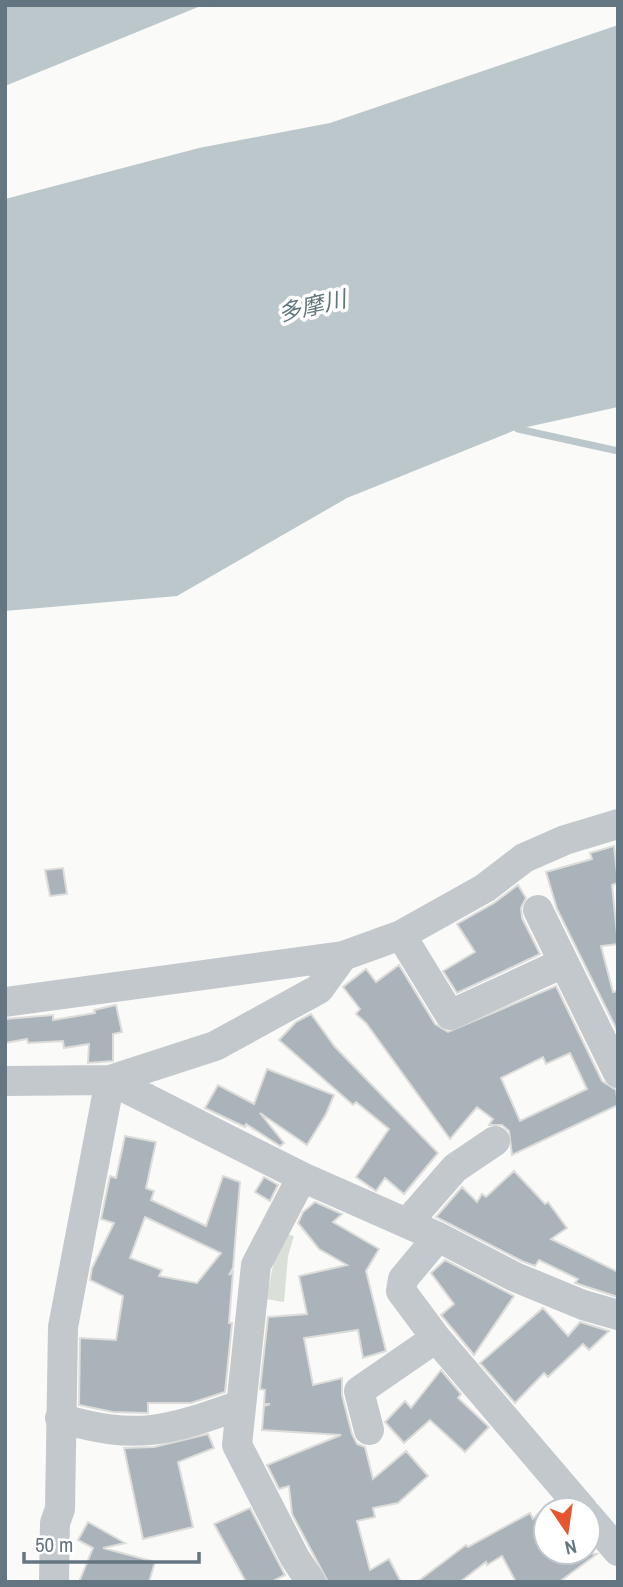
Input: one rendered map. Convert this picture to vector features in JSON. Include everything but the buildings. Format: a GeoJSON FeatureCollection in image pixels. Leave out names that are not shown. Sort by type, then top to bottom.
{"type":"FeatureCollection","features":[{"type":"Feature","properties":{"kind":"street"},"geometry":{"type":"LineString","coordinates":[[5,1002],[342,956],[401,935],[485,888],[523,859],[565,840],[618,824]]}},
{"type":"Feature","properties":{"kind":"street"},"geometry":{"type":"LineString","coordinates":[[538,910],[618,1073]]}},
{"type":"Feature","properties":{"kind":"street"},"geometry":{"type":"LineString","coordinates":[[401,935],[450,1015],[563,963]]}},
{"type":"Feature","properties":{"kind":"street"},"geometry":{"type":"LineString","coordinates":[[5,1081],[110,1080],[215,1046],[319,989],[342,956]]}},
{"type":"Feature","properties":{"kind":"street"},"geometry":{"type":"LineString","coordinates":[[110,1080],[302,1177],[438,1237],[516,1277],[583,1305],[618,1315]]}},
{"type":"Feature","properties":{"kind":"street"},"geometry":{"type":"LineString","coordinates":[[54,1582],[55,1524],[60,1509],[64,1327],[110,1080]]}},
{"type":"Feature","properties":{"kind":"street"},"geometry":{"type":"LineString","coordinates":[[407,1223],[455,1168],[495,1141]]}},
{"type":"Feature","properties":{"kind":"street"},"geometry":{"type":"LineString","coordinates":[[302,1177],[257,1265],[237,1445],[295,1558],[312,1582]]}},
{"type":"Feature","properties":{"kind":"street"},"geometry":{"type":"LineString","coordinates":[[438,1237],[400,1284],[401,1291],[436,1338],[571,1496]]}},
{"type":"Feature","properties":{"kind":"street"},"geometry":{"type":"LineString","coordinates":[[369,1430],[359,1391],[436,1338]]}},
{"type":"Feature","properties":{"kind":"street"},"geometry":{"type":"LineString","coordinates":[[60,1418],[117,1432],[145,1432],[190,1423],[241,1405]]}},
{"type":"Feature","properties":{"kind":"street"},"geometry":{"type":"LineString","coordinates":[[602,1532],[618,1551]]}},
{"type":"Feature","properties":{"kind":"shaded area"},"geometry":{"type":"Polygon","coordinates":[[[280,1232],[294,1236],[288,1256],[284,1302],[266,1299],[280,1232]]]}},
{"type":"Feature","properties":{"kind":"water"},"geometry":{"type":"Polygon","coordinates":[[[5,5],[203,5],[5,86],[5,5]]]}},
{"type":"Feature","properties":{"kind":"water","name":"多摩川"},"geometry":{"type":"Polygon","coordinates":[[[618,25],[618,407],[518,429],[347,498],[177,596],[5,611],[5,199],[199,148],[330,123],[618,25]]]}},
{"type":"Feature","properties":{"kind":"waterway"},"geometry":{"type":"LineString","coordinates":[[518,429],[618,451]]}}]}
